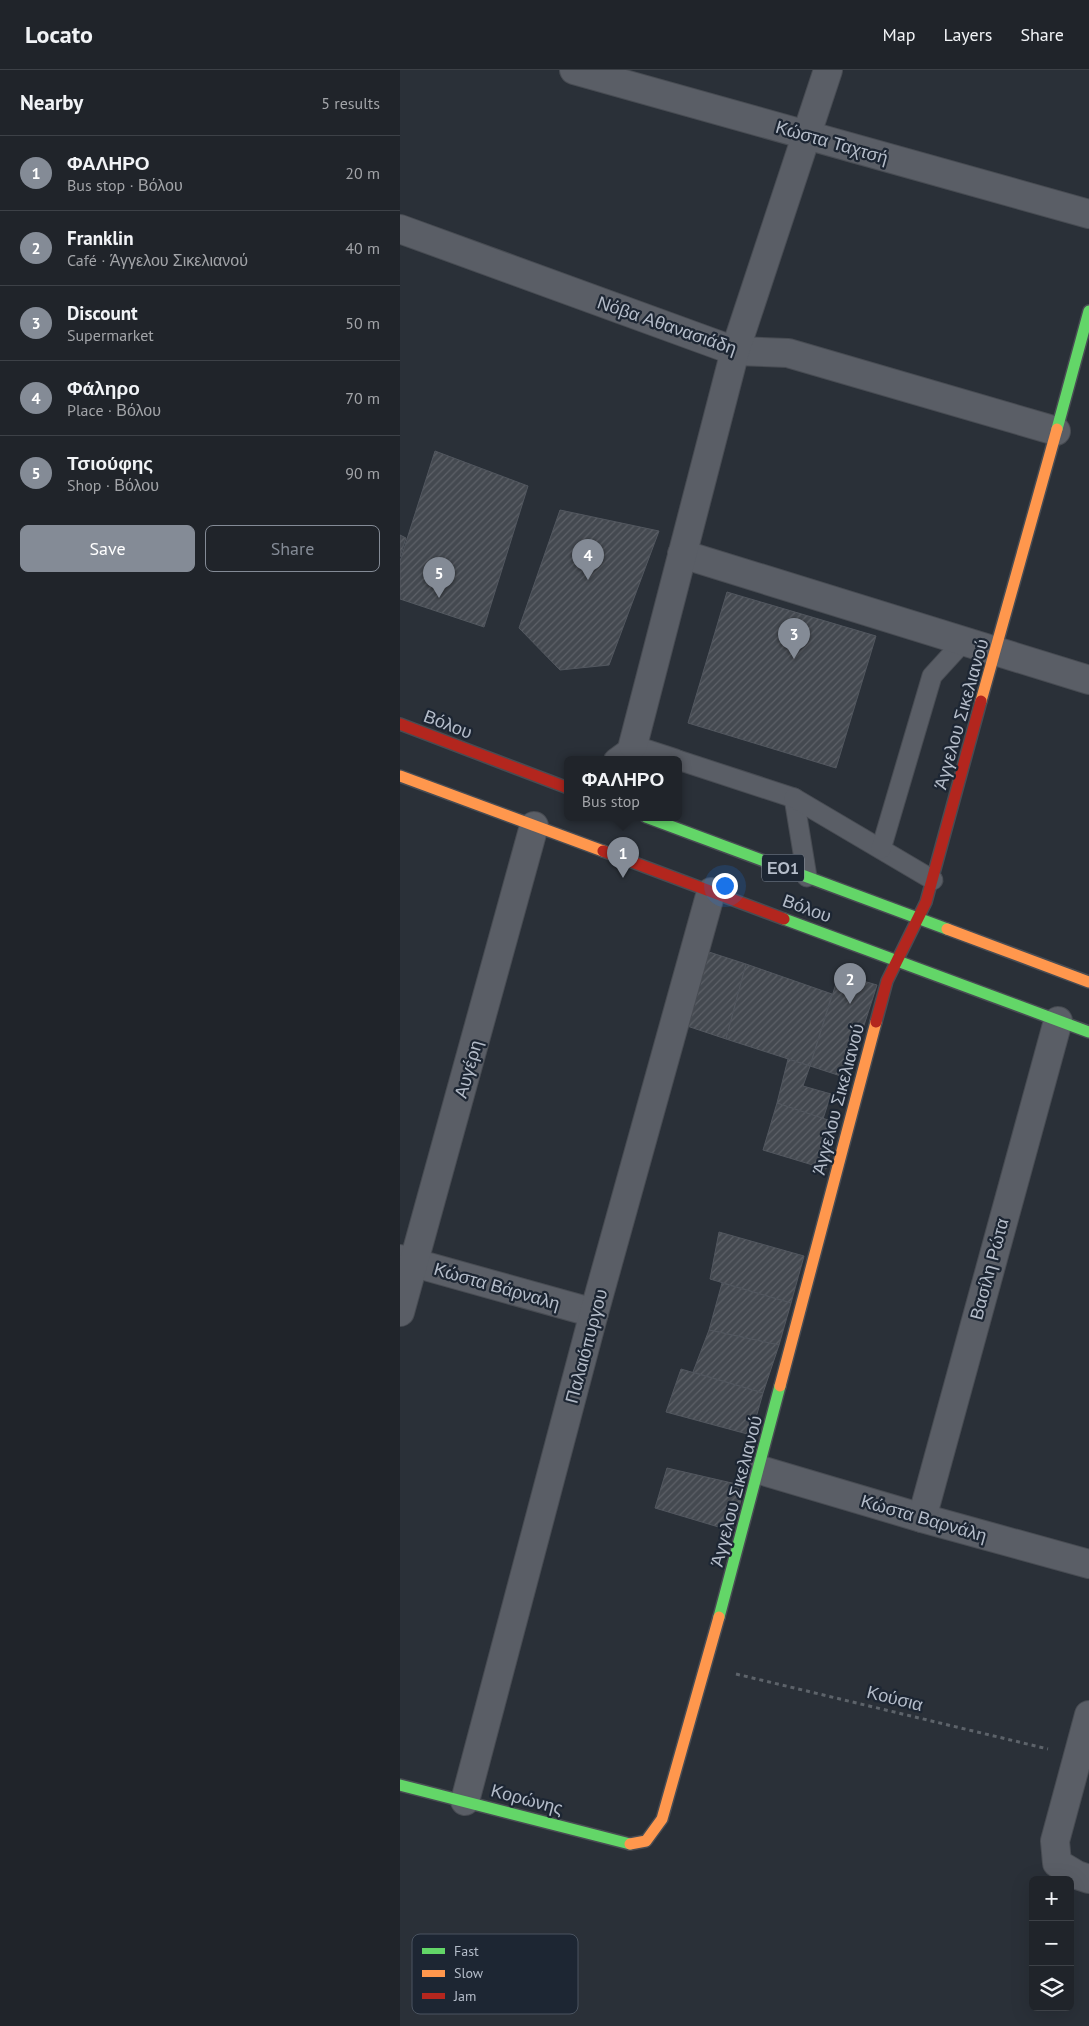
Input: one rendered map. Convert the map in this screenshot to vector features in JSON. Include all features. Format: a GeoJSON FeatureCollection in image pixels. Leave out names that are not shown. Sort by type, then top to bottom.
{"type":"FeatureCollection","features":[{"type":"Feature","properties":{"kind":"street","name":"Κώστα Ταχτσή"},"geometry":{"type":"LineString","coordinates":[[574,70],[1089,214]]}},
{"type":"Feature","properties":{"kind":"street"},"geometry":{"type":"LineString","coordinates":[[623,752],[682,554],[735,351],[828,70]]}},
{"type":"Feature","properties":{"kind":"street","name":"Νόβα Αθανασιάδη"},"geometry":{"type":"LineString","coordinates":[[400,229],[735,351],[788,353],[1056,431]]}},
{"type":"Feature","properties":{"kind":"street","name":"Άγγελου Σικελιανού"},"geometry":{"type":"LineString","coordinates":[[646,1841],[662,1819],[760,1470],[887,982],[919,919],[933,880],[1056,431],[1083,360],[1089,311]]}},
{"type":"Feature","properties":{"kind":"street"},"geometry":{"type":"LineString","coordinates":[[682,554],[1089,680]]}},
{"type":"Feature","properties":{"kind":"street","name":"Βόλου"},"geometry":{"type":"LineString","coordinates":[[400,724],[564,786]]}},
{"type":"Feature","properties":{"kind":"street","name":"Βόλου"},"geometry":{"type":"LineString","coordinates":[[400,776],[1089,1032]]}},
{"type":"Feature","properties":{"kind":"street","name":"Βόλου"},"geometry":{"type":"LineString","coordinates":[[657,821],[1089,982]]}},
{"type":"Feature","properties":{"kind":"street","name":"Αυγέρη"},"geometry":{"type":"LineString","coordinates":[[400,1312],[407,1261],[470,1063],[534,826]]}},
{"type":"Feature","properties":{"kind":"street","name":"Παλαιόπυργου"},"geometry":{"type":"LineString","coordinates":[[464,1801],[594,1313],[710,892]]}},
{"type":"Feature","properties":{"kind":"street","name":"Βασίλη Ρώτα"},"geometry":{"type":"LineString","coordinates":[[922,1518],[1058,1021]]}},
{"type":"Feature","properties":{"kind":"street","name":"Κώστα Βάρναλη"},"geometry":{"type":"LineString","coordinates":[[407,1261],[594,1313]]}},
{"type":"Feature","properties":{"kind":"street","name":"Κώστα Βαρνάλη"},"geometry":{"type":"LineString","coordinates":[[760,1470],[922,1518],[1089,1564]]}},
{"type":"Feature","properties":{"kind":"street"},"geometry":{"type":"LineString","coordinates":[[1089,1715],[1055,1841],[1057,1863],[1077,1876],[1089,1879]]}},
{"type":"Feature","properties":{"kind":"street","name":"Κορώνης"},"geometry":{"type":"LineString","coordinates":[[400,1785],[628,1844],[646,1841]]}},
{"type":"Feature","properties":{"kind":"lane"},"geometry":{"type":"LineString","coordinates":[[881,849],[932,676],[964,641]]}},
{"type":"Feature","properties":{"kind":"lane"},"geometry":{"type":"LineString","coordinates":[[623,752],[650,756]]}},
{"type":"Feature","properties":{"kind":"lane"},"geometry":{"type":"LineString","coordinates":[[682,762],[794,798],[933,880]]}},
{"type":"Feature","properties":{"kind":"lane"},"geometry":{"type":"LineString","coordinates":[[794,798],[807,877]]}},
{"type":"Feature","properties":{"kind":"path","name":"Κούσια"},"geometry":{"type":"LineString","coordinates":[[706,1667],[1078,1756]]}},
{"type":"Feature","properties":{"kind":"building"},"geometry":{"type":"Polygon","coordinates":[[[435,451],[528,486],[484,627],[400,599],[400,561],[435,451]]]}},
{"type":"Feature","properties":{"kind":"building"},"geometry":{"type":"Polygon","coordinates":[[[560,510],[659,531],[609,665],[560,670],[519,628],[560,510]]]}},
{"type":"Feature","properties":{"kind":"building"},"geometry":{"type":"Polygon","coordinates":[[[400,535],[406,538],[400,557],[400,535]]]}},
{"type":"Feature","properties":{"kind":"building"},"geometry":{"type":"Polygon","coordinates":[[[727,592],[876,636],[836,768],[688,723],[727,592]]]}},
{"type":"Feature","properties":{"kind":"building"},"geometry":{"type":"Polygon","coordinates":[[[709,952],[746,964],[726,1039],[687,1026],[709,952]]]}},
{"type":"Feature","properties":{"kind":"building"},"geometry":{"type":"Polygon","coordinates":[[[746,964],[832,994],[810,1066],[726,1039],[746,964]]]}},
{"type":"Feature","properties":{"kind":"building"},"geometry":{"type":"Polygon","coordinates":[[[839,974],[877,985],[847,1078],[810,1066],[839,974]]]}},
{"type":"Feature","properties":{"kind":"building"},"geometry":{"type":"Polygon","coordinates":[[[788,1059],[810,1066],[803,1086],[831,1094],[823,1119],[777,1103],[788,1059]]]}},
{"type":"Feature","properties":{"kind":"building"},"geometry":{"type":"Polygon","coordinates":[[[777,1103],[837,1123],[826,1169],[763,1150],[777,1103]]]}},
{"type":"Feature","properties":{"kind":"building"},"geometry":{"type":"Polygon","coordinates":[[[719,1232],[804,1256],[791,1303],[710,1279],[719,1232]]]}},
{"type":"Feature","properties":{"kind":"building"},"geometry":{"type":"Polygon","coordinates":[[[722,1283],[791,1303],[779,1345],[709,1330],[722,1283]]]}},
{"type":"Feature","properties":{"kind":"building"},"geometry":{"type":"Polygon","coordinates":[[[709,1330],[779,1345],[763,1393],[693,1372],[709,1330]]]}},
{"type":"Feature","properties":{"kind":"building"},"geometry":{"type":"Polygon","coordinates":[[[681,1369],[763,1393],[751,1435],[666,1412],[681,1369]]]}},
{"type":"Feature","properties":{"kind":"building"},"geometry":{"type":"Polygon","coordinates":[[[667,1468],[745,1486],[732,1531],[655,1508],[667,1468]]]}},
{"type":"Feature","properties":{"kind":"traffic: fast"},"geometry":{"type":"LineString","coordinates":[[1057,429],[1089,311]]}},
{"type":"Feature","properties":{"kind":"traffic: fast"},"geometry":{"type":"LineString","coordinates":[[657,821],[947,929]]}},
{"type":"Feature","properties":{"kind":"traffic: fast"},"geometry":{"type":"LineString","coordinates":[[784,919],[1089,1032]]}},
{"type":"Feature","properties":{"kind":"traffic: fast"},"geometry":{"type":"LineString","coordinates":[[719,1617],[780,1386]]}},
{"type":"Feature","properties":{"kind":"traffic: fast"},"geometry":{"type":"LineString","coordinates":[[400,1785],[630,1844]]}},
{"type":"Feature","properties":{"kind":"traffic: slow"},"geometry":{"type":"LineString","coordinates":[[981,701],[1057,429]]}},
{"type":"Feature","properties":{"kind":"traffic: slow"},"geometry":{"type":"LineString","coordinates":[[400,776],[603,851]]}},
{"type":"Feature","properties":{"kind":"traffic: slow"},"geometry":{"type":"LineString","coordinates":[[947,929],[1089,982]]}},
{"type":"Feature","properties":{"kind":"traffic: slow"},"geometry":{"type":"LineString","coordinates":[[780,1386],[876,1022]]}},
{"type":"Feature","properties":{"kind":"traffic: slow"},"geometry":{"type":"LineString","coordinates":[[630,1844],[646,1841],[662,1819],[719,1617]]}},
{"type":"Feature","properties":{"kind":"traffic: jam"},"geometry":{"type":"LineString","coordinates":[[876,1022],[887,981],[926,902],[981,701]]}},
{"type":"Feature","properties":{"kind":"traffic: jam"},"geometry":{"type":"LineString","coordinates":[[400,724],[564,786]]}},
{"type":"Feature","properties":{"kind":"traffic: jam"},"geometry":{"type":"LineString","coordinates":[[603,851],[784,919]]}},
{"type":"Feature","properties":{"kind":"place","name":"Φάληρο"},"geometry":{"type":"Point","coordinates":[588,580]}},
{"type":"Feature","properties":{"kind":"place","name":"Τσιούφης"},"geometry":{"type":"Point","coordinates":[439,598]}},
{"type":"Feature","properties":{"kind":"place","name":"Discount"},"geometry":{"type":"Point","coordinates":[794,659]}},
{"type":"Feature","properties":{"kind":"place","name":"ΦΑΛΗΡΟ"},"geometry":{"type":"Point","coordinates":[623,878]}},
{"type":"Feature","properties":{"kind":"place","name":"Franklin"},"geometry":{"type":"Point","coordinates":[850,1004]}}]}
